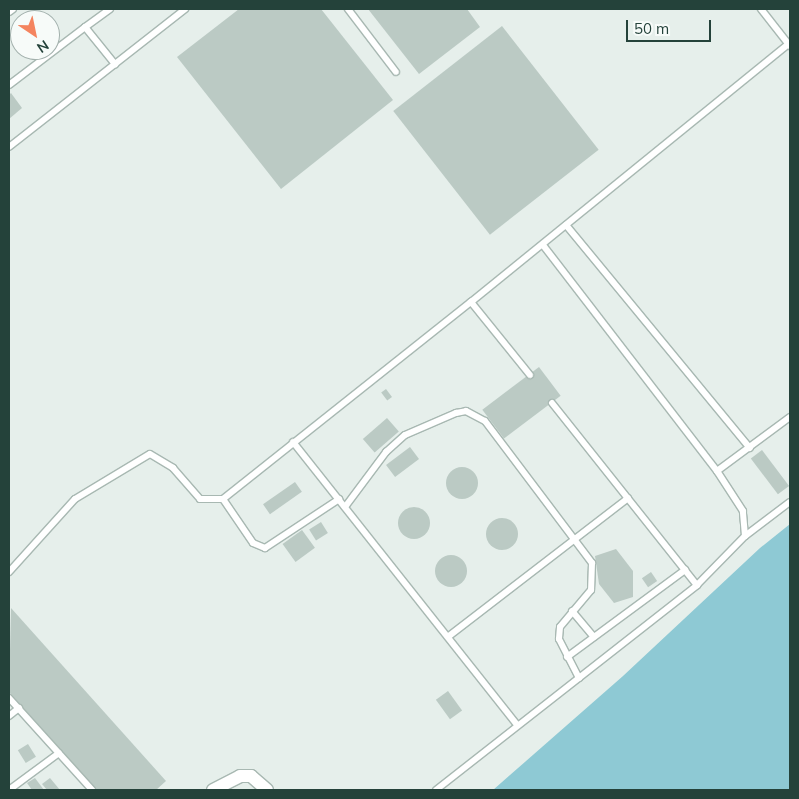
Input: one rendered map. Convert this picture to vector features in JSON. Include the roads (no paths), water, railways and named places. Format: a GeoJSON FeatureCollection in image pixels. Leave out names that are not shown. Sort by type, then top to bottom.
{"type":"FeatureCollection","features":[{"type":"Feature","properties":{"kind":"street"},"geometry":{"type":"LineString","coordinates":[[213,790],[240,776],[251,776],[267,790]]}},
{"type":"Feature","properties":{"kind":"lane"},"geometry":{"type":"LineString","coordinates":[[9,12],[13,9]]}},
{"type":"Feature","properties":{"kind":"lane"},"geometry":{"type":"LineString","coordinates":[[9,85],[110,9]]}},
{"type":"Feature","properties":{"kind":"lane"},"geometry":{"type":"LineString","coordinates":[[9,147],[185,9]]}},
{"type":"Feature","properties":{"kind":"lane"},"geometry":{"type":"LineString","coordinates":[[348,9],[396,72]]}},
{"type":"Feature","properties":{"kind":"lane"},"geometry":{"type":"LineString","coordinates":[[9,572],[75,499],[150,454],[173,468],[200,499],[223,499],[543,245],[790,44],[761,9]]}},
{"type":"Feature","properties":{"kind":"lane"},"geometry":{"type":"LineString","coordinates":[[85,27],[115,64]]}},
{"type":"Feature","properties":{"kind":"lane"},"geometry":{"type":"LineString","coordinates":[[566,226],[750,448]]}},
{"type":"Feature","properties":{"kind":"lane"},"geometry":{"type":"LineString","coordinates":[[543,245],[717,471],[743,511],[745,536]]}},
{"type":"Feature","properties":{"kind":"lane"},"geometry":{"type":"LineString","coordinates":[[471,302],[530,375]]}},
{"type":"Feature","properties":{"kind":"lane"},"geometry":{"type":"LineString","coordinates":[[552,403],[697,585]]}},
{"type":"Feature","properties":{"kind":"lane"},"geometry":{"type":"LineString","coordinates":[[345,506],[386,452],[405,436],[466,411],[485,421],[576,539],[592,563],[594,580],[591,590],[560,627],[559,639],[579,678]]}},
{"type":"Feature","properties":{"kind":"lane"},"geometry":{"type":"LineString","coordinates":[[717,471],[790,417]]}},
{"type":"Feature","properties":{"kind":"lane"},"geometry":{"type":"LineString","coordinates":[[293,442],[450,636],[517,725]]}},
{"type":"Feature","properties":{"kind":"lane"},"geometry":{"type":"LineString","coordinates":[[450,636],[628,498]]}},
{"type":"Feature","properties":{"kind":"lane"},"geometry":{"type":"LineString","coordinates":[[223,499],[253,543],[265,548],[339,499]]}},
{"type":"Feature","properties":{"kind":"lane"},"geometry":{"type":"LineString","coordinates":[[436,790],[697,585],[745,536],[790,502]]}},
{"type":"Feature","properties":{"kind":"lane"},"geometry":{"type":"LineString","coordinates":[[567,657],[685,570]]}},
{"type":"Feature","properties":{"kind":"lane"},"geometry":{"type":"LineString","coordinates":[[572,611],[594,637]]}},
{"type":"Feature","properties":{"kind":"lane"},"geometry":{"type":"LineString","coordinates":[[9,698],[92,790]]}},
{"type":"Feature","properties":{"kind":"lane"},"geometry":{"type":"LineString","coordinates":[[9,716],[20,708]]}},
{"type":"Feature","properties":{"kind":"lane"},"geometry":{"type":"LineString","coordinates":[[9,790],[59,754]]}},
{"type":"Feature","properties":{"kind":"water"},"geometry":{"type":"Polygon","coordinates":[[[790,524],[790,790],[493,790],[623,676],[760,548],[790,524]]]}}]}
